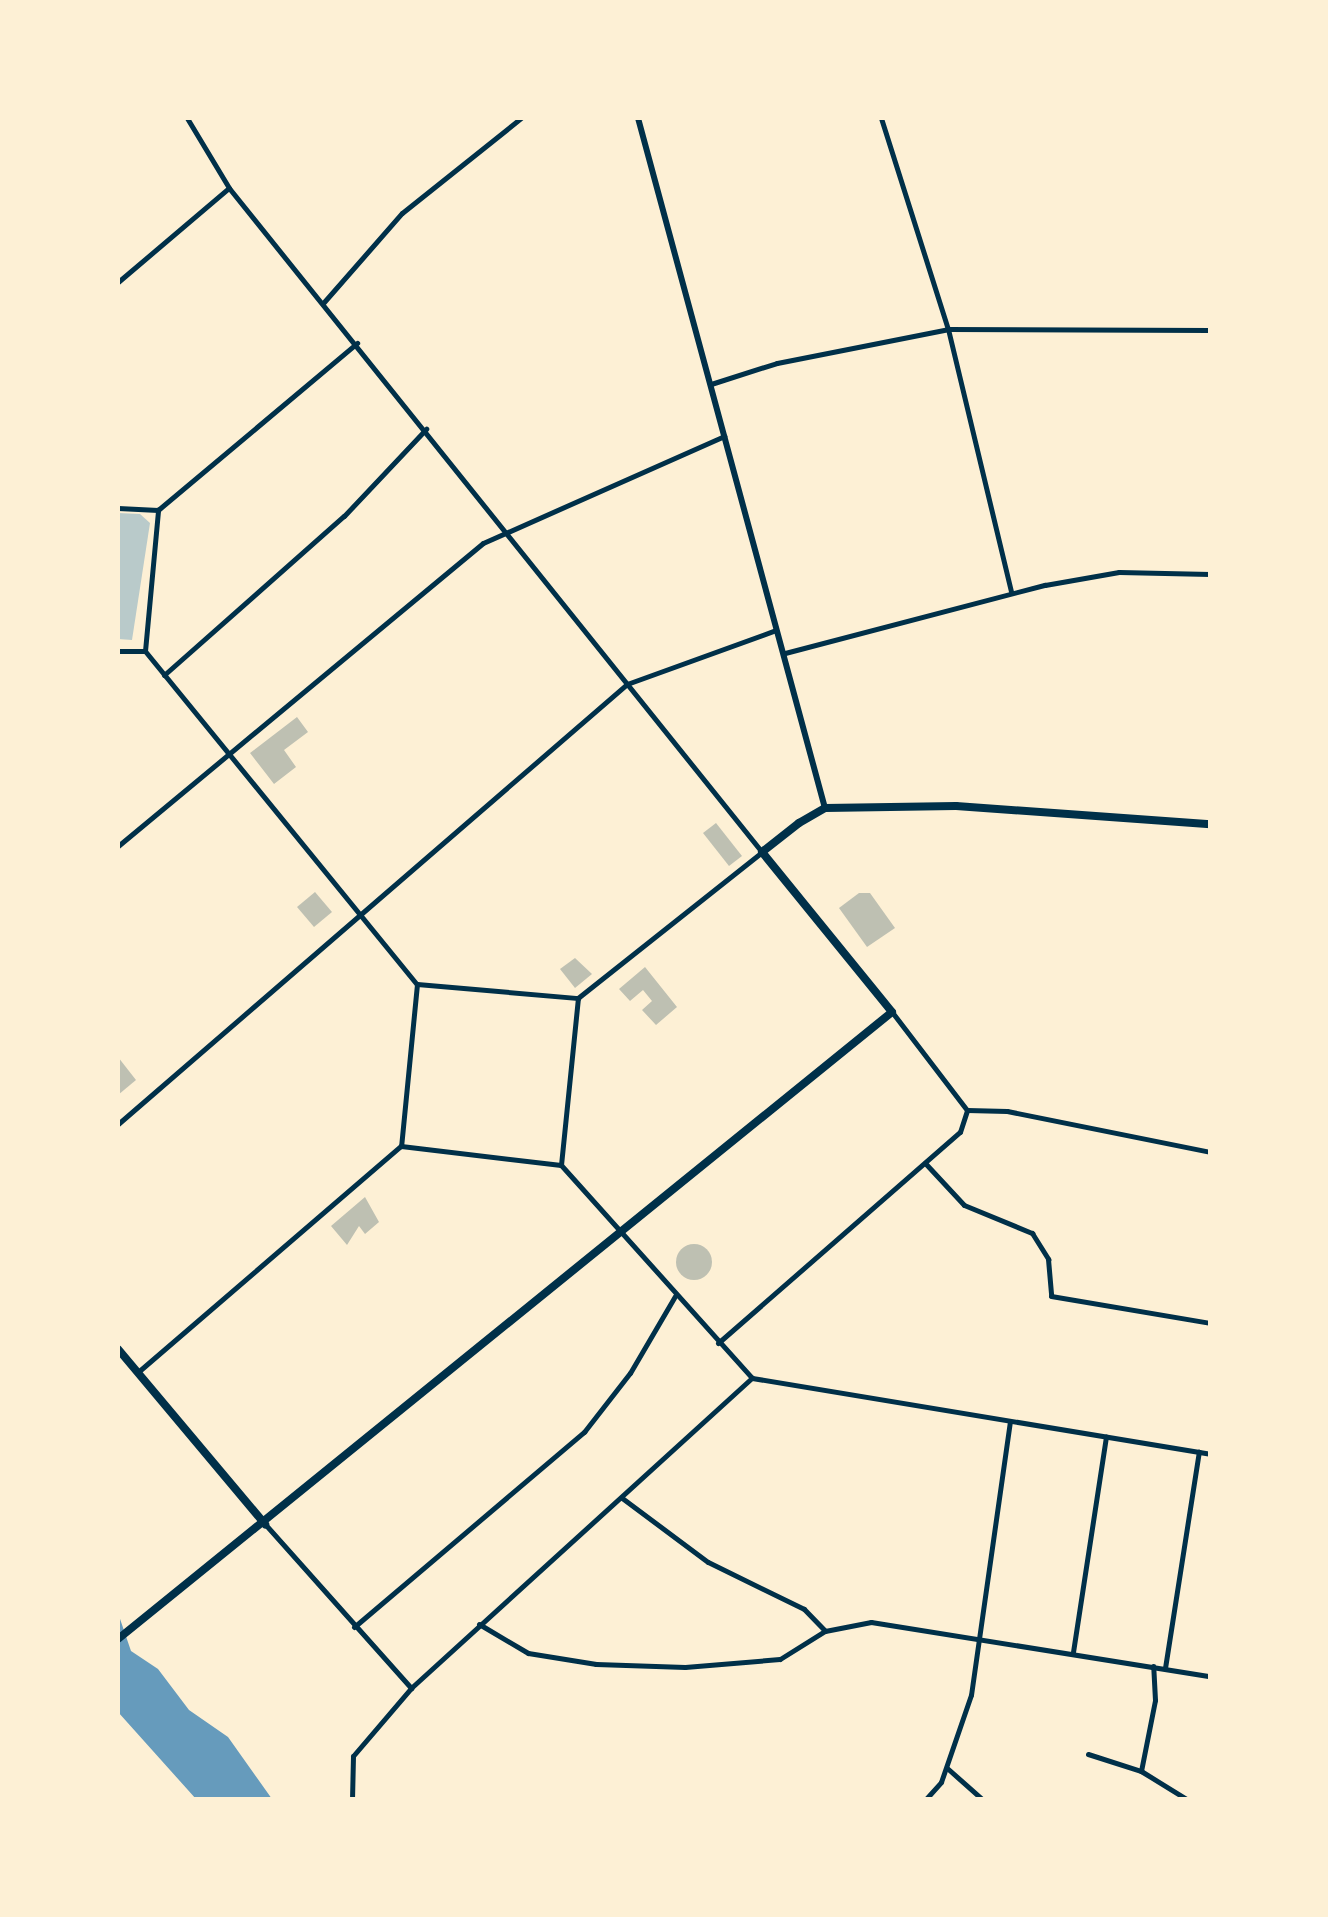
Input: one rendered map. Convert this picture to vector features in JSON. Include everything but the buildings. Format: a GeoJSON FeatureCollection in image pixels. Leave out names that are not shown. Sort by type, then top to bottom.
{"type":"FeatureCollection","features":[{"type":"Feature","properties":{"kind":"main road"},"geometry":{"type":"LineString","coordinates":[[638,118],[825,808]]}},
{"type":"Feature","properties":{"kind":"main road"},"geometry":{"type":"LineString","coordinates":[[118,1638],[265,1524],[892,1012],[762,852],[825,808],[956,806],[1210,824]]}},
{"type":"Feature","properties":{"kind":"main road"},"geometry":{"type":"LineString","coordinates":[[118,1350],[265,1524]]}},
{"type":"Feature","properties":{"kind":"street"},"geometry":{"type":"LineString","coordinates":[[158,510],[145,651],[417,984],[578,998],[762,852],[229,188],[186,118]]}},
{"type":"Feature","properties":{"kind":"street"},"geometry":{"type":"LineString","coordinates":[[324,302],[402,212],[521,118]]}},
{"type":"Feature","properties":{"kind":"street"},"geometry":{"type":"LineString","coordinates":[[881,118],[948,329],[1011,592]]}},
{"type":"Feature","properties":{"kind":"street"},"geometry":{"type":"LineString","coordinates":[[118,282],[229,188]]}},
{"type":"Feature","properties":{"kind":"street"},"geometry":{"type":"LineString","coordinates":[[710,384],[777,363],[948,329],[1210,330]]}},
{"type":"Feature","properties":{"kind":"street"},"geometry":{"type":"LineString","coordinates":[[118,508],[158,510],[357,343]]}},
{"type":"Feature","properties":{"kind":"street"},"geometry":{"type":"LineString","coordinates":[[164,675],[356,504],[426,429]]}},
{"type":"Feature","properties":{"kind":"street"},"geometry":{"type":"LineString","coordinates":[[118,846],[504,529],[724,436]]}},
{"type":"Feature","properties":{"kind":"street"},"geometry":{"type":"LineString","coordinates":[[785,653],[1011,592],[1119,572],[1210,574]]}},
{"type":"Feature","properties":{"kind":"street"},"geometry":{"type":"LineString","coordinates":[[118,1124],[627,684],[778,630]]}},
{"type":"Feature","properties":{"kind":"street"},"geometry":{"type":"LineString","coordinates":[[118,650],[145,651]]}},
{"type":"Feature","properties":{"kind":"street"},"geometry":{"type":"LineString","coordinates":[[137,1372],[401,1146],[417,984]]}},
{"type":"Feature","properties":{"kind":"street"},"geometry":{"type":"LineString","coordinates":[[561,1165],[578,998]]}},
{"type":"Feature","properties":{"kind":"street"},"geometry":{"type":"LineString","coordinates":[[892,1012],[967,1110]]}},
{"type":"Feature","properties":{"kind":"street"},"geometry":{"type":"LineString","coordinates":[[967,1110],[1006,1110],[1210,1152]]}},
{"type":"Feature","properties":{"kind":"street"},"geometry":{"type":"LineString","coordinates":[[718,1343],[960,1132],[967,1110]]}},
{"type":"Feature","properties":{"kind":"street"},"geometry":{"type":"LineString","coordinates":[[401,1146],[561,1165],[752,1378],[1210,1454]]}},
{"type":"Feature","properties":{"kind":"street"},"geometry":{"type":"LineString","coordinates":[[924,1163],[964,1205],[1032,1233],[1048,1260],[1050,1296],[1210,1322]]}},
{"type":"Feature","properties":{"kind":"street"},"geometry":{"type":"LineString","coordinates":[[354,1627],[584,1432],[630,1373],[675,1296]]}},
{"type":"Feature","properties":{"kind":"street"},"geometry":{"type":"LineString","coordinates":[[352,1800],[353,1756],[411,1688],[752,1378]]}},
{"type":"Feature","properties":{"kind":"street"},"geometry":{"type":"LineString","coordinates":[[925,1800],[947,1768],[971,1696],[1010,1422]]}},
{"type":"Feature","properties":{"kind":"street"},"geometry":{"type":"LineString","coordinates":[[1073,1652],[1106,1438]]}},
{"type":"Feature","properties":{"kind":"street"},"geometry":{"type":"LineString","coordinates":[[1165,1668],[1199,1452]]}},
{"type":"Feature","properties":{"kind":"street"},"geometry":{"type":"LineString","coordinates":[[622,1498],[708,1562],[804,1609],[824,1631]]}},
{"type":"Feature","properties":{"kind":"street"},"geometry":{"type":"LineString","coordinates":[[265,1524],[411,1688]]}},
{"type":"Feature","properties":{"kind":"street"},"geometry":{"type":"LineString","coordinates":[[479,1624],[496,1639],[540,1656],[685,1667],[780,1659],[824,1631],[871,1622],[1210,1676]]}},
{"type":"Feature","properties":{"kind":"street"},"geometry":{"type":"LineString","coordinates":[[1141,1771],[1155,1700],[1154,1666]]}},
{"type":"Feature","properties":{"kind":"street"},"geometry":{"type":"LineString","coordinates":[[1088,1754],[1141,1771],[1188,1800]]}},
{"type":"Feature","properties":{"kind":"street"},"geometry":{"type":"LineString","coordinates":[[947,1768],[982,1800]]}},
{"type":"Feature","properties":{"kind":"shaded area"},"geometry":{"type":"Polygon","coordinates":[[[118,513],[140,514],[150,523],[132,640],[118,639],[118,513]]]}},
{"type":"Feature","properties":{"kind":"water"},"geometry":{"type":"Polygon","coordinates":[[[118,1613],[131,1651],[158,1669],[189,1710],[228,1737],[272,1799],[196,1799],[118,1712],[118,1613]]]}}]}
